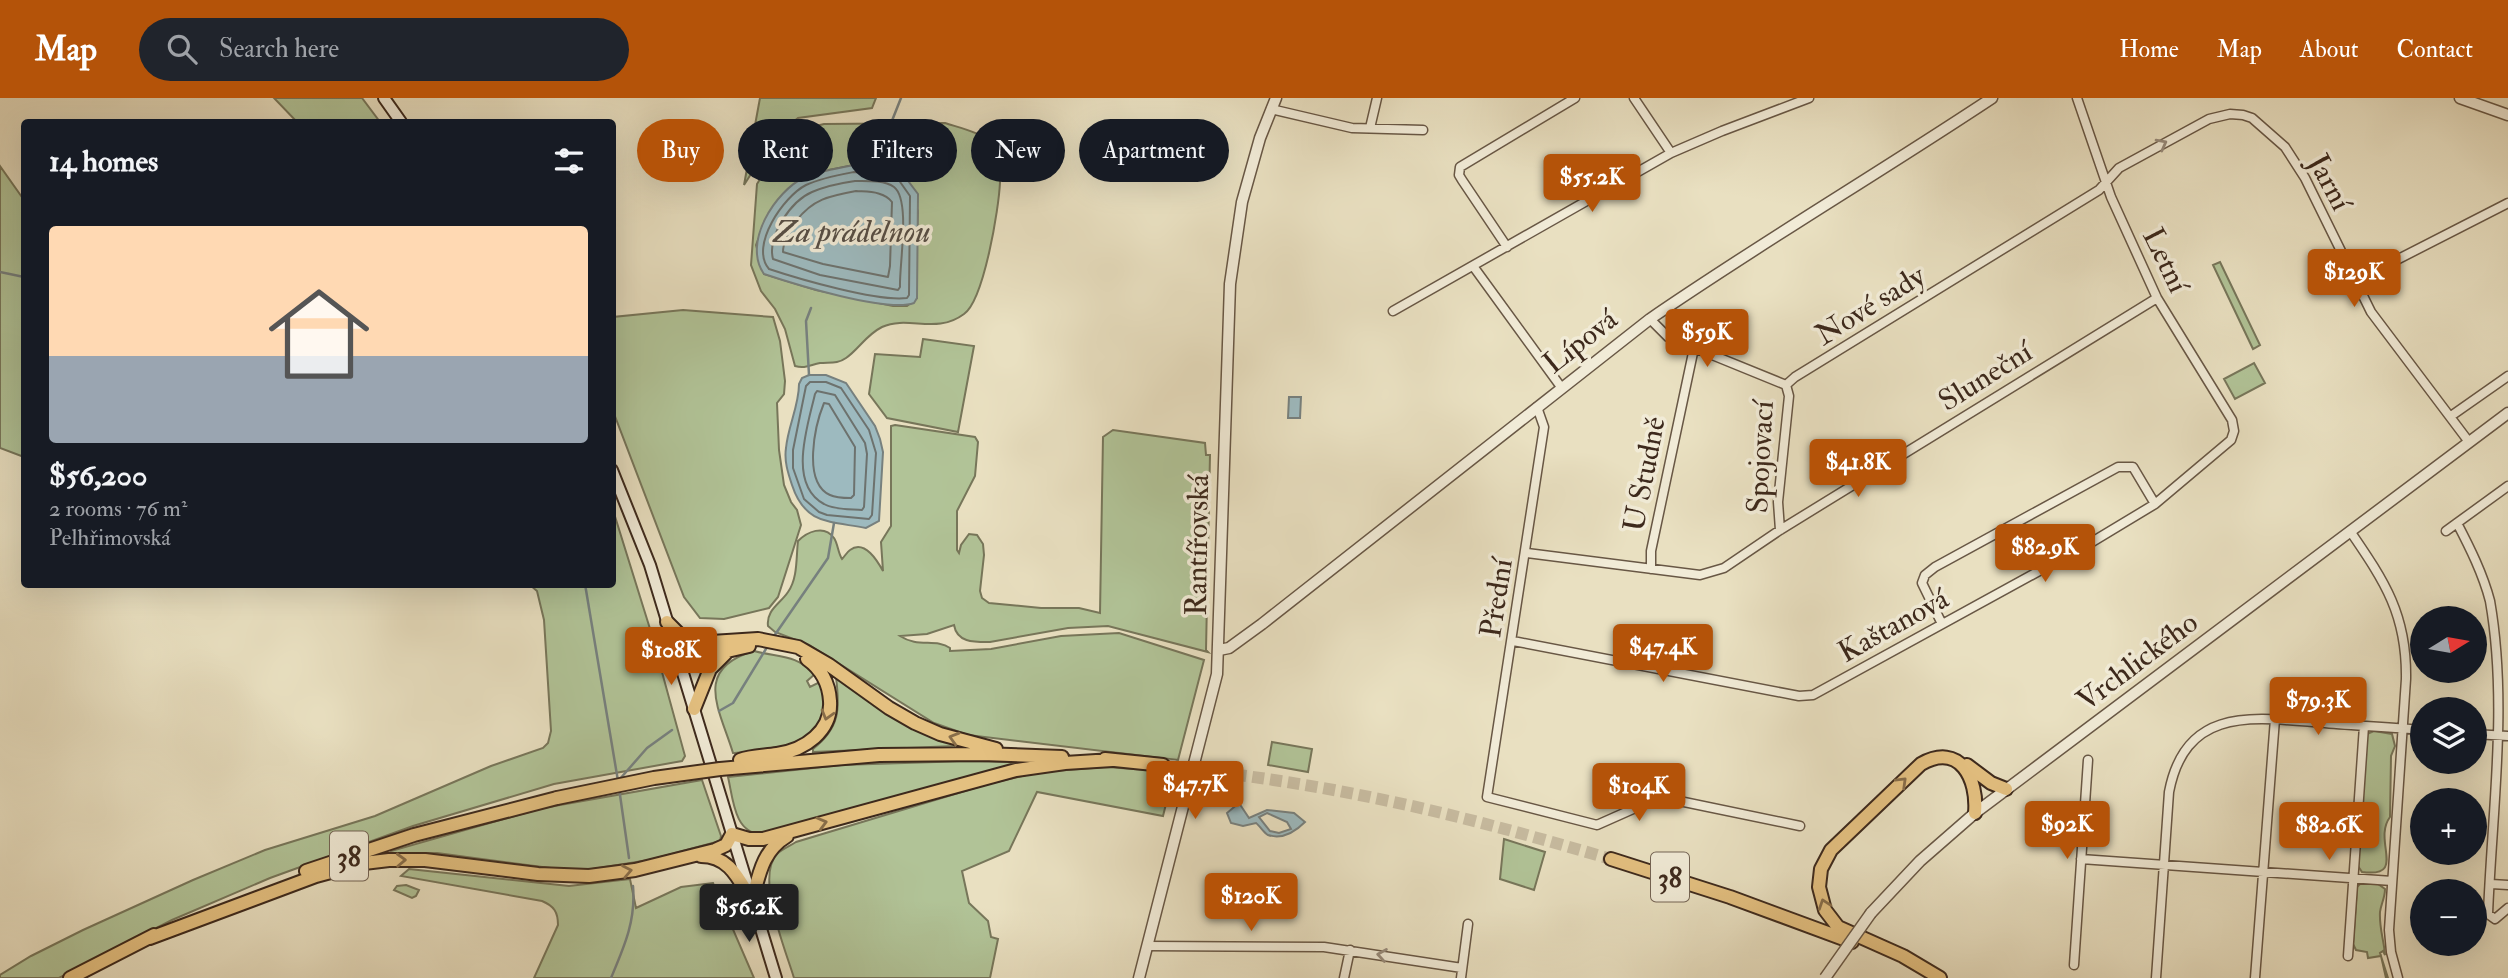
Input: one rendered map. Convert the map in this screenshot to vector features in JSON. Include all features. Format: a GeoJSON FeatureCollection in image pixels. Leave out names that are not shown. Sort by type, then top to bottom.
{"type":"FeatureCollection","features":[{"type":"Feature","properties":{"kind":"main road"},"geometry":{"type":"LineString","coordinates":[[384,98],[399,119]]}},
{"type":"Feature","properties":{"kind":"main road"},"geometry":{"type":"LineString","coordinates":[[616,480],[643,545],[776,978]]}},
{"type":"Feature","properties":{"kind":"main road"},"geometry":{"type":"LineString","coordinates":[[667,622],[681,636],[696,643],[764,643],[807,652],[915,723],[940,734],[1020,755]]}},
{"type":"Feature","properties":{"kind":"main road"},"geometry":{"type":"LineString","coordinates":[[677,655],[696,643]]}},
{"type":"Feature","properties":{"kind":"main road"},"geometry":{"type":"LineString","coordinates":[[677,655],[697,658],[764,643]]}},
{"type":"Feature","properties":{"kind":"main road"},"geometry":{"type":"LineString","coordinates":[[762,760],[808,743],[821,731],[830,711],[828,689],[819,670],[804,657],[785,647]]}},
{"type":"Feature","properties":{"kind":"main road"},"geometry":{"type":"LineString","coordinates":[[694,709],[710,669],[732,649]]}},
{"type":"Feature","properties":{"kind":"main road","name":"38"},"geometry":{"type":"LineString","coordinates":[[70,978],[229,902],[345,857],[436,828],[557,798],[654,778],[762,760],[879,755],[1020,755],[1163,765]]}},
{"type":"Feature","properties":{"kind":"main road"},"geometry":{"type":"LineString","coordinates":[[1940,978],[1903,956],[1838,927],[1825,909],[1820,894],[1819,879],[1825,858],[1921,764],[1934,758],[1957,761],[1969,766],[1991,783],[2006,789]]}},
{"type":"Feature","properties":{"kind":"main road"},"geometry":{"type":"LineString","coordinates":[[732,834],[756,839],[1016,770],[1112,760]]}},
{"type":"Feature","properties":{"kind":"main road"},"geometry":{"type":"LineString","coordinates":[[1957,761],[1973,782],[1976,795],[1975,813]]}},
{"type":"Feature","properties":{"kind":"main road"},"geometry":{"type":"LineString","coordinates":[[752,901],[768,851],[798,829]]}},
{"type":"Feature","properties":{"kind":"main road"},"geometry":{"type":"LineString","coordinates":[[150,938],[316,876],[364,863],[402,859],[436,860],[578,877],[611,874],[689,857],[721,848],[730,841],[732,834]]}},
{"type":"Feature","properties":{"kind":"main road"},"geometry":{"type":"LineString","coordinates":[[689,857],[709,856],[723,860],[752,901]]}},
{"type":"Feature","properties":{"kind":"main road","name":"38"},"geometry":{"type":"LineString","coordinates":[[1611,859],[1787,917],[1940,978]]}},
{"type":"Feature","properties":{"kind":"street","name":"Rantířovská"},"geometry":{"type":"LineString","coordinates":[[1139,978],[1213,695],[1219,650],[1230,284],[1242,202],[1260,138],[1276,98]]}},
{"type":"Feature","properties":{"kind":"street"},"geometry":{"type":"LineString","coordinates":[[1370,128],[1377,98]]}},
{"type":"Feature","properties":{"kind":"street"},"geometry":{"type":"LineString","coordinates":[[1507,247],[1462,180],[1460,167],[1575,98]]}},
{"type":"Feature","properties":{"kind":"street"},"geometry":{"type":"LineString","coordinates":[[1634,98],[1671,153]]}},
{"type":"Feature","properties":{"kind":"street"},"geometry":{"type":"LineString","coordinates":[[1393,311],[1671,153],[1809,98]]}},
{"type":"Feature","properties":{"kind":"street","name":"Lípová"},"geometry":{"type":"LineString","coordinates":[[1219,650],[1229,648],[1262,624],[1650,319],[1697,286],[1893,164],[1992,98]]}},
{"type":"Feature","properties":{"kind":"street","name":"Letní"},"geometry":{"type":"LineString","coordinates":[[2077,98],[2111,197],[2157,298],[2232,420],[2234,431]]}},
{"type":"Feature","properties":{"kind":"street"},"geometry":{"type":"LineString","coordinates":[[2460,98],[2508,116]]}},
{"type":"Feature","properties":{"kind":"street"},"geometry":{"type":"LineString","coordinates":[[1271,109],[1352,128],[1423,130]]}},
{"type":"Feature","properties":{"kind":"street","name":"Jarní"},"geometry":{"type":"LineString","coordinates":[[2105,181],[2119,168],[2210,119],[2230,114],[2243,114],[2252,118],[2285,147],[2371,312],[2469,442]]}},
{"type":"Feature","properties":{"kind":"street","name":"Nové sady"},"geometry":{"type":"LineString","coordinates":[[1786,385],[2099,190],[2105,181]]}},
{"type":"Feature","properties":{"kind":"street"},"geometry":{"type":"LineString","coordinates":[[2348,266],[2361,272],[2373,272],[2508,203]]}},
{"type":"Feature","properties":{"kind":"street"},"geometry":{"type":"LineString","coordinates":[[1474,266],[1561,387]]}},
{"type":"Feature","properties":{"kind":"street","name":"Sluneční"},"geometry":{"type":"LineString","coordinates":[[1527,552],[1700,575],[1712,573],[2157,298]]}},
{"type":"Feature","properties":{"kind":"street"},"geometry":{"type":"LineString","coordinates":[[1650,319],[1668,337],[1773,382],[1786,385]]}},
{"type":"Feature","properties":{"kind":"street","name":"U Studně"},"geometry":{"type":"LineString","coordinates":[[1651,569],[1651,551],[1694,348]]}},
{"type":"Feature","properties":{"kind":"street"},"geometry":{"type":"LineString","coordinates":[[2451,416],[2508,376]]}},
{"type":"Feature","properties":{"kind":"street","name":"Spojovací"},"geometry":{"type":"LineString","coordinates":[[1780,530],[1778,502],[1789,396],[1786,385]]}},
{"type":"Feature","properties":{"kind":"street","name":"Přední"},"geometry":{"type":"LineString","coordinates":[[1537,407],[1545,427],[1487,797],[1597,825],[1660,797],[1800,825]]}},
{"type":"Feature","properties":{"kind":"street","name":"Vrchlického"},"geometry":{"type":"LineString","coordinates":[[1825,978],[1871,913],[1920,861],[1975,813],[2508,413]]}},
{"type":"Feature","properties":{"kind":"street","name":"Kaštanová"},"geometry":{"type":"LineString","coordinates":[[1513,641],[1798,696],[1812,695],[2092,542],[2155,504],[2231,440],[2234,431]]}},
{"type":"Feature","properties":{"kind":"street"},"geometry":{"type":"LineString","coordinates":[[1942,624],[1922,583],[1925,575],[1934,567],[2118,467],[2133,467],[2155,504]]}},
{"type":"Feature","properties":{"kind":"street"},"geometry":{"type":"LineString","coordinates":[[2446,531],[2508,486]]}},
{"type":"Feature","properties":{"kind":"street"},"geometry":{"type":"LineString","coordinates":[[2457,523],[2483,579],[2495,621],[2504,736],[2489,917],[2495,919],[2508,908]]}},
{"type":"Feature","properties":{"kind":"street"},"geometry":{"type":"LineString","coordinates":[[2350,531],[2384,581],[2395,607],[2407,660],[2389,930],[2398,978]]}},
{"type":"Feature","properties":{"kind":"street"},"geometry":{"type":"LineString","coordinates":[[2156,978],[2169,792],[2176,764],[2196,738],[2218,725],[2241,719],[2410,729]]}},
{"type":"Feature","properties":{"kind":"street"},"geometry":{"type":"LineString","coordinates":[[2255,978],[2275,719]]}},
{"type":"Feature","properties":{"kind":"street"},"geometry":{"type":"LineString","coordinates":[[2348,956],[2364,726]]}},
{"type":"Feature","properties":{"kind":"street"},"geometry":{"type":"LineString","coordinates":[[2074,965],[2088,760]]}},
{"type":"Feature","properties":{"kind":"street"},"geometry":{"type":"LineString","coordinates":[[2081,859],[2392,881]]}},
{"type":"Feature","properties":{"kind":"street"},"geometry":{"type":"LineString","coordinates":[[2491,884],[2508,885]]}},
{"type":"Feature","properties":{"kind":"street"},"geometry":{"type":"LineString","coordinates":[[1461,978],[1468,924]]}},
{"type":"Feature","properties":{"kind":"street"},"geometry":{"type":"LineString","coordinates":[[1147,946],[1324,947],[1462,968]]}},
{"type":"Feature","properties":{"kind":"street"},"geometry":{"type":"LineString","coordinates":[[1344,978],[1350,950]]}},
{"type":"Feature","properties":{"kind":"green space"},"geometry":{"type":"Polygon","coordinates":[[[274,98],[362,98],[378,119],[294,119],[274,98]]]}},
{"type":"Feature","properties":{"kind":"green space"},"geometry":{"type":"Polygon","coordinates":[[[760,98],[876,98],[872,108],[797,119],[756,119],[760,98]]]}},
{"type":"Feature","properties":{"kind":"green space"},"geometry":{"type":"Polygon","coordinates":[[[833,124],[847,124],[847,166],[833,169],[833,124]]]}},
{"type":"Feature","properties":{"kind":"green space"},"geometry":{"type":"Polygon","coordinates":[[[957,127],[971,131],[971,182],[1000,182],[984,273],[971,305],[964,314],[943,323],[902,323],[882,327],[843,360],[805,367],[795,366],[785,329],[775,309],[761,291],[751,265],[757,184],[813,182],[767,217],[756,245],[764,274],[816,290],[893,306],[907,306],[917,298],[915,277],[918,211],[906,182],[957,182],[957,127]]]}},
{"type":"Feature","properties":{"kind":"green space"},"geometry":{"type":"Polygon","coordinates":[[[0,166],[21,196],[21,456],[0,448],[0,166]]]}},
{"type":"Feature","properties":{"kind":"green space"},"geometry":{"type":"Polygon","coordinates":[[[2220,262],[2260,345],[2253,349],[2213,265],[2220,262]]]}},
{"type":"Feature","properties":{"kind":"green space"},"geometry":{"type":"Polygon","coordinates":[[[683,310],[773,317],[780,341],[785,381],[784,394],[777,403],[779,450],[784,485],[797,510],[801,525],[778,597],[769,608],[724,619],[700,618],[684,597],[616,419],[616,317],[683,310]]]}},
{"type":"Feature","properties":{"kind":"green space"},"geometry":{"type":"Polygon","coordinates":[[[923,339],[974,346],[958,432],[887,418],[869,394],[875,354],[920,357],[923,339]]]}},
{"type":"Feature","properties":{"kind":"green space"},"geometry":{"type":"Polygon","coordinates":[[[2254,363],[2265,383],[2235,399],[2224,379],[2254,363]]]}},
{"type":"Feature","properties":{"kind":"green space"},"geometry":{"type":"Polygon","coordinates":[[[891,426],[975,437],[978,442],[975,476],[957,511],[957,550],[959,553],[969,534],[977,535],[983,544],[980,591],[982,598],[989,603],[1041,608],[1079,608],[1100,613],[1103,437],[1113,430],[1205,443],[1206,455],[1210,455],[1208,652],[1108,626],[1068,628],[990,642],[963,638],[954,625],[927,634],[900,636],[913,642],[945,645],[950,651],[991,649],[1061,636],[1119,633],[1204,660],[1178,760],[968,735],[934,723],[809,645],[775,632],[768,626],[771,611],[788,592],[794,580],[798,541],[811,532],[821,530],[830,534],[842,559],[856,547],[866,549],[883,571],[881,542],[891,526],[891,426]]]}},
{"type":"Feature","properties":{"kind":"green space"},"geometry":{"type":"Polygon","coordinates":[[[616,520],[651,632],[685,756],[682,761],[554,784],[413,826],[270,878],[172,920],[59,978],[0,978],[0,975],[31,956],[193,880],[265,850],[375,816],[491,766],[543,748],[548,743],[551,731],[544,620],[537,591],[534,588],[616,588],[616,520]]]}},
{"type":"Feature","properties":{"kind":"green space"},"geometry":{"type":"Polygon","coordinates":[[[754,651],[794,660],[815,674],[807,681],[810,687],[820,682],[823,703],[821,720],[813,732],[786,746],[733,753],[718,707],[715,693],[717,680],[723,668],[735,659],[754,651]]]}},
{"type":"Feature","properties":{"kind":"green space"},"geometry":{"type":"Polygon","coordinates":[[[836,677],[954,746],[813,752],[829,733],[836,717],[836,677]]]}},
{"type":"Feature","properties":{"kind":"green space"},"geometry":{"type":"Polygon","coordinates":[[[2374,731],[2392,734],[2395,746],[2391,756],[2390,817],[2384,837],[2386,864],[2376,872],[2362,872],[2358,866],[2367,734],[2374,731]]]}},
{"type":"Feature","properties":{"kind":"green space"},"geometry":{"type":"Polygon","coordinates":[[[1272,742],[1312,749],[1308,772],[1268,765],[1272,742]]]}},
{"type":"Feature","properties":{"kind":"green space"},"geometry":{"type":"Polygon","coordinates":[[[1025,762],[761,834],[745,828],[740,821],[728,777],[841,765],[1025,762]]]}},
{"type":"Feature","properties":{"kind":"green space"},"geometry":{"type":"Polygon","coordinates":[[[1107,767],[1174,772],[1163,816],[1037,792],[1009,851],[962,871],[969,903],[988,921],[991,937],[998,939],[990,978],[794,978],[774,914],[769,879],[771,865],[781,851],[796,842],[988,784],[1039,772],[1107,767]]]}},
{"type":"Feature","properties":{"kind":"green space"},"geometry":{"type":"Polygon","coordinates":[[[702,780],[721,836],[720,841],[649,860],[586,870],[558,869],[437,853],[391,851],[543,808],[702,780]]]}},
{"type":"Feature","properties":{"kind":"green space"},"geometry":{"type":"Polygon","coordinates":[[[1504,839],[1545,852],[1534,890],[1500,879],[1504,839]]]}},
{"type":"Feature","properties":{"kind":"green space"},"geometry":{"type":"Polygon","coordinates":[[[409,869],[569,886],[630,879],[636,908],[681,887],[713,883],[754,978],[534,978],[558,925],[556,913],[550,905],[542,901],[401,876],[409,869]]]}},
{"type":"Feature","properties":{"kind":"green space"},"geometry":{"type":"Polygon","coordinates":[[[2362,882],[2378,884],[2385,889],[2380,918],[2385,955],[2383,951],[2381,956],[2368,958],[2367,952],[2356,950],[2353,944],[2357,887],[2362,882]]]}},
{"type":"Feature","properties":{"kind":"green space"},"geometry":{"type":"Polygon","coordinates":[[[406,885],[419,890],[416,896],[412,898],[394,890],[397,886],[406,885]]]}},
{"type":"Feature","properties":{"kind":"water","name":"Za prádelnou"},"geometry":{"type":"Polygon","coordinates":[[[847,166],[847,182],[909,182],[918,194],[917,298],[914,303],[901,305],[863,301],[764,274],[758,262],[757,248],[759,233],[773,206],[797,182],[833,182],[833,169],[847,166]]]}},
{"type":"Feature","properties":{"kind":"water"},"geometry":{"type":"Polygon","coordinates":[[[809,375],[826,375],[846,383],[875,426],[880,439],[883,452],[879,521],[866,528],[820,519],[804,508],[792,485],[786,462],[787,440],[799,384],[802,378],[809,375]]]}},
{"type":"Feature","properties":{"kind":"water"},"geometry":{"type":"Polygon","coordinates":[[[1289,397],[1301,397],[1300,418],[1288,418],[1289,397]]]}},
{"type":"Feature","properties":{"kind":"water"},"geometry":{"type":"Polygon","coordinates":[[[1239,803],[1249,818],[1267,810],[1294,813],[1305,822],[1289,834],[1274,836],[1266,834],[1256,823],[1243,826],[1231,823],[1227,813],[1239,803]],[[1267,813],[1259,817],[1270,831],[1279,833],[1291,829],[1287,822],[1267,813]]]}},
{"type":"Feature","properties":{"kind":"waterway"},"geometry":{"type":"LineString","coordinates":[[893,119],[901,98]]}},
{"type":"Feature","properties":{"kind":"waterway"},"geometry":{"type":"LineString","coordinates":[[0,272],[21,276]]}},
{"type":"Feature","properties":{"kind":"waterway"},"geometry":{"type":"LineString","coordinates":[[809,375],[806,321],[811,308]]}},
{"type":"Feature","properties":{"kind":"waterway"},"geometry":{"type":"LineString","coordinates":[[772,639],[828,558],[834,523]]}},
{"type":"Feature","properties":{"kind":"waterway"},"geometry":{"type":"LineString","coordinates":[[586,588],[618,781]]}},
{"type":"Feature","properties":{"kind":"waterway"},"geometry":{"type":"LineString","coordinates":[[719,711],[733,703],[769,644]]}},
{"type":"Feature","properties":{"kind":"waterway"},"geometry":{"type":"LineString","coordinates":[[619,780],[647,748],[672,730]]}},
{"type":"Feature","properties":{"kind":"waterway"},"geometry":{"type":"LineString","coordinates":[[619,788],[629,858]]}},
{"type":"Feature","properties":{"kind":"waterway"},"geometry":{"type":"LineString","coordinates":[[611,978],[631,922],[633,886]]}},
{"type":"Feature","properties":{"kind":"tunnel"},"geometry":{"type":"LineString","coordinates":[[1163,765],[1295,783],[1404,804],[1611,859]]}}]}
